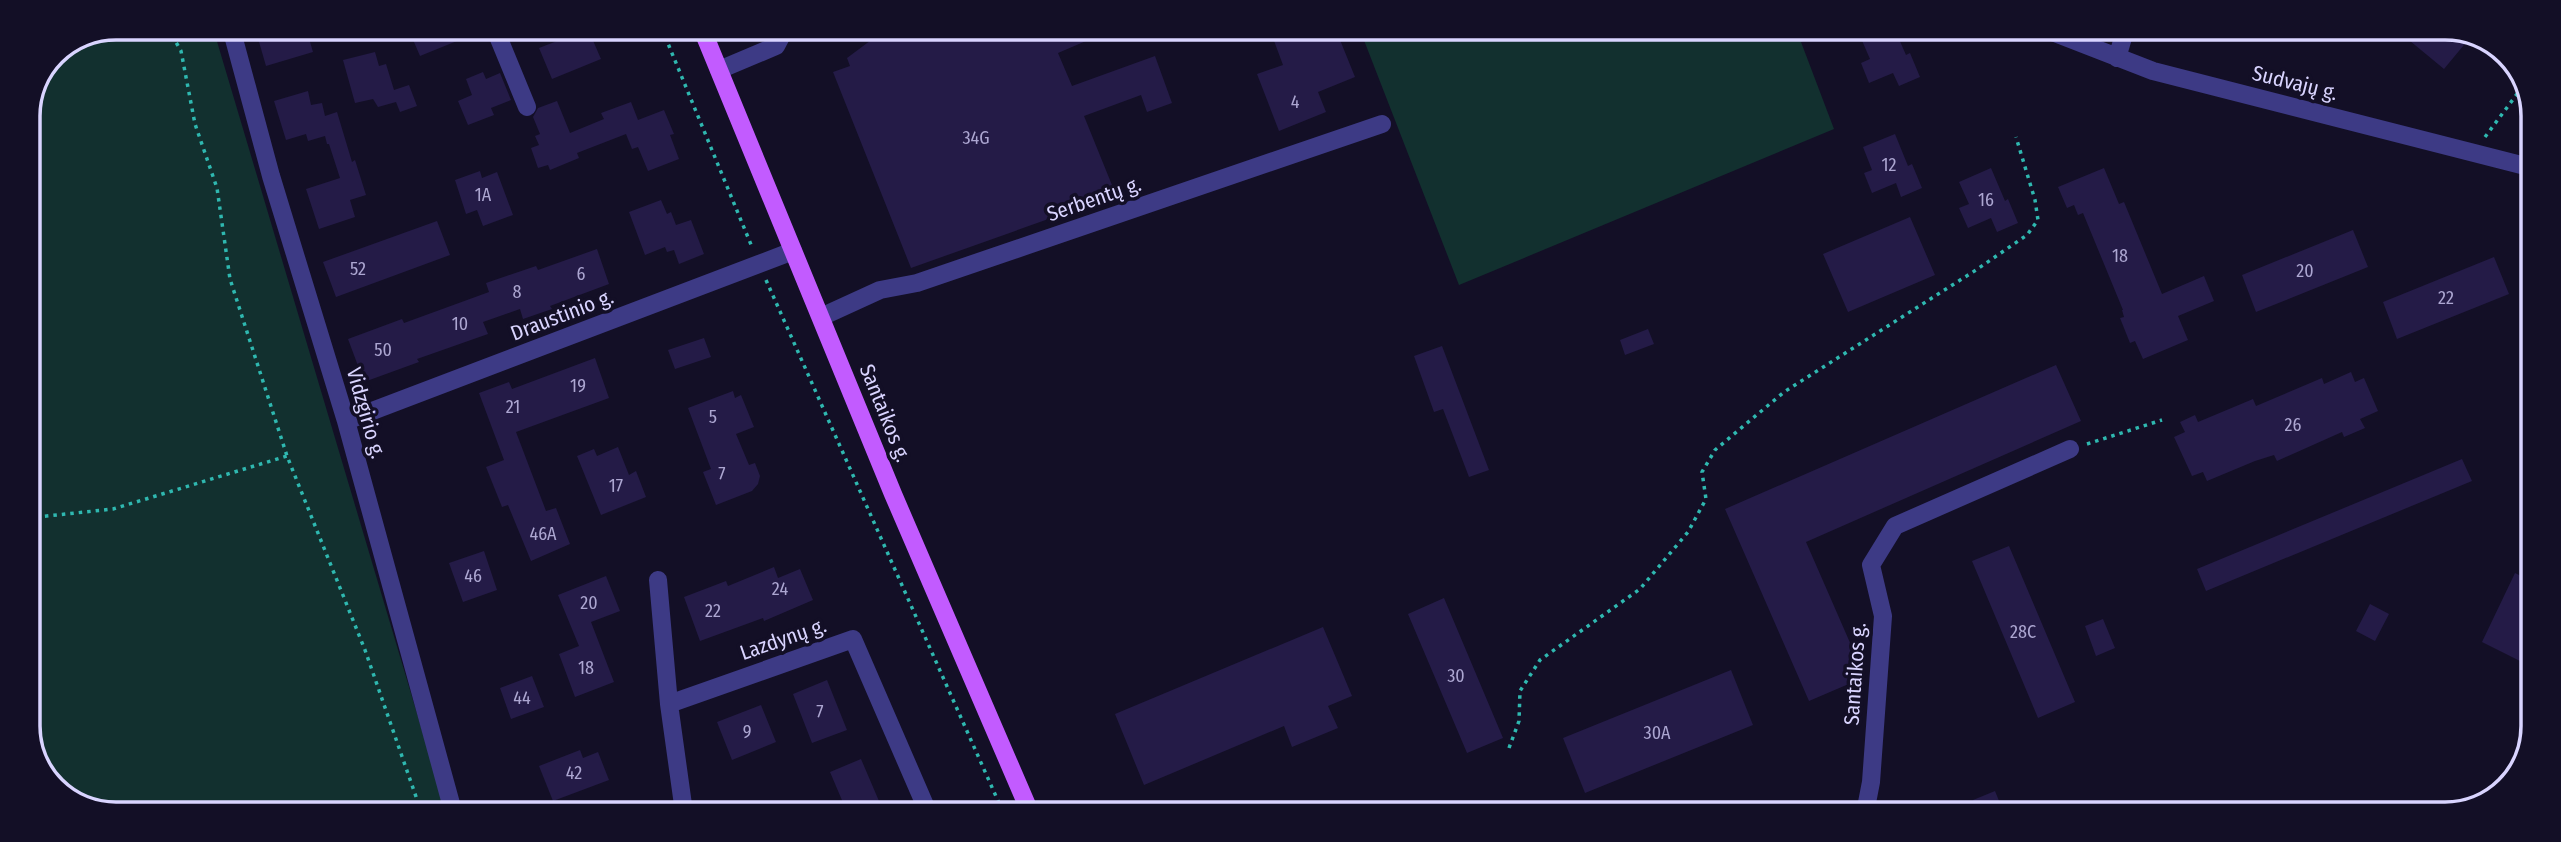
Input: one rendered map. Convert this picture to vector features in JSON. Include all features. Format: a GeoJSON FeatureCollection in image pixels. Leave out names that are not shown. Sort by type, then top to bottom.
{"type":"FeatureCollection","features":[{"type":"Feature","properties":{"kind":"main road","name":"Santaikos g."},"geometry":{"type":"LineString","coordinates":[[707,40],[1026,802]]}},
{"type":"Feature","properties":{"kind":"street","name":"Vidzgirio g."},"geometry":{"type":"LineString","coordinates":[[234,40],[271,176],[346,421],[451,802]]}},
{"type":"Feature","properties":{"kind":"street"},"geometry":{"type":"LineString","coordinates":[[500,40],[527,107]]}},
{"type":"Feature","properties":{"kind":"street"},"geometry":{"type":"LineString","coordinates":[[719,70],[776,46],[779,40]]}},
{"type":"Feature","properties":{"kind":"street","name":"Sudvajų g."},"geometry":{"type":"LineString","coordinates":[[2072,40],[2153,71],[2521,165]]}},
{"type":"Feature","properties":{"kind":"street"},"geometry":{"type":"LineString","coordinates":[[2117,58],[2122,40]]}},
{"type":"Feature","properties":{"kind":"street","name":"Serbentų g."},"geometry":{"type":"LineString","coordinates":[[821,317],[880,290],[917,283],[1382,124]]}},
{"type":"Feature","properties":{"kind":"street","name":"Draustinio g."},"geometry":{"type":"LineString","coordinates":[[346,421],[793,251]]}},
{"type":"Feature","properties":{"kind":"street","name":"Santaikos g."},"geometry":{"type":"LineString","coordinates":[[1867,802],[1871,782],[1883,616],[1871,565],[1895,526],[2070,449]]}},
{"type":"Feature","properties":{"kind":"street"},"geometry":{"type":"LineString","coordinates":[[658,580],[669,704],[683,802]]}},
{"type":"Feature","properties":{"kind":"street","name":"Lazdynų g."},"geometry":{"type":"LineString","coordinates":[[669,704],[853,639],[924,802]]}},
{"type":"Feature","properties":{"kind":"path"},"geometry":{"type":"LineString","coordinates":[[175,40],[181,51],[195,124],[217,188],[230,279],[287,456],[365,650],[419,802]]}},
{"type":"Feature","properties":{"kind":"path"},"geometry":{"type":"LineString","coordinates":[[667,40],[760,265],[999,802]]}},
{"type":"Feature","properties":{"kind":"path"},"geometry":{"type":"LineString","coordinates":[[2473,152],[2517,94]]}},
{"type":"Feature","properties":{"kind":"path"},"geometry":{"type":"LineString","coordinates":[[1509,748],[1519,721],[1520,691],[1540,660],[1640,589],[1688,532],[1706,499],[1702,472],[1715,450],[1784,393],[2027,235],[2038,220],[2035,200],[2016,137]]}},
{"type":"Feature","properties":{"kind":"path"},"geometry":{"type":"LineString","coordinates":[[2070,449],[2162,420]]}},
{"type":"Feature","properties":{"kind":"path"},"geometry":{"type":"LineString","coordinates":[[40,517],[113,509],[287,456]]}},
{"type":"Feature","properties":{"kind":"green space"},"geometry":{"type":"Polygon","coordinates":[[[116,40],[217,40],[443,802],[106,801],[83,794],[66,783],[46,755],[40,731],[42,102],[53,74],[74,53],[87,46],[116,40]]]}},
{"type":"Feature","properties":{"kind":"green space"},"geometry":{"type":"Polygon","coordinates":[[[1364,40],[1806,40],[1801,42],[1834,129],[1459,285],[1364,40]]]}},
{"type":"Feature","properties":{"kind":"building"},"geometry":{"type":"Polygon","coordinates":[[[258,40],[310,40],[313,52],[266,66],[258,40]]]}},
{"type":"Feature","properties":{"kind":"building"},"geometry":{"type":"Polygon","coordinates":[[[413,40],[459,40],[420,56],[413,40]]]}},
{"type":"Feature","properties":{"kind":"building"},"geometry":{"type":"Polygon","coordinates":[[[560,40],[593,40],[601,59],[552,79],[539,48],[560,40]]]}},
{"type":"Feature","properties":{"kind":"building"},"geometry":{"type":"Polygon","coordinates":[[[871,40],[1088,40],[1058,53],[1072,86],[1155,56],[1172,103],[1147,112],[1141,95],[1084,116],[1116,195],[911,268],[833,72],[850,66],[847,58],[871,40]]]}},
{"type":"Feature","properties":{"kind":"building"},"geometry":{"type":"Polygon","coordinates":[[[1274,40],[1340,40],[1355,77],[1318,92],[1326,112],[1279,131],[1257,74],[1283,65],[1274,40]]]}},
{"type":"Feature","properties":{"kind":"building"},"geometry":{"type":"Polygon","coordinates":[[[1862,40],[1899,40],[1906,55],[1910,53],[1920,77],[1899,86],[1893,73],[1869,83],[1861,63],[1870,59],[1862,40]]]}},
{"type":"Feature","properties":{"kind":"building"},"geometry":{"type":"Polygon","coordinates":[[[2409,40],[2445,40],[2465,43],[2444,69],[2409,40]]]}},
{"type":"Feature","properties":{"kind":"building"},"geometry":{"type":"Polygon","coordinates":[[[375,52],[379,66],[386,64],[394,90],[409,85],[417,106],[400,112],[396,102],[378,107],[373,99],[355,103],[343,60],[375,52]]]}},
{"type":"Feature","properties":{"kind":"building"},"geometry":{"type":"Polygon","coordinates":[[[483,72],[486,79],[500,73],[511,100],[491,108],[494,115],[468,125],[458,101],[472,95],[466,79],[483,72]]]}},
{"type":"Feature","properties":{"kind":"building"},"geometry":{"type":"Polygon","coordinates":[[[308,91],[311,105],[322,103],[325,116],[337,112],[352,162],[355,160],[366,195],[350,200],[355,217],[319,229],[306,189],[340,178],[329,144],[325,136],[308,141],[306,134],[286,140],[274,101],[308,91]]]}},
{"type":"Feature","properties":{"kind":"building"},"geometry":{"type":"Polygon","coordinates":[[[557,101],[570,133],[604,119],[601,113],[631,102],[638,120],[664,110],[674,134],[670,135],[679,159],[648,171],[638,147],[632,149],[626,134],[577,153],[579,158],[550,170],[548,165],[538,168],[531,148],[539,145],[535,136],[540,134],[533,117],[538,108],[557,101]]]}},
{"type":"Feature","properties":{"kind":"building"},"geometry":{"type":"Polygon","coordinates":[[[1895,134],[1908,166],[1912,164],[1922,188],[1901,197],[1896,183],[1872,193],[1864,173],[1872,170],[1863,147],[1895,134]]]}},
{"type":"Feature","properties":{"kind":"building"},"geometry":{"type":"Polygon","coordinates":[[[1991,168],[2018,223],[1997,232],[1991,218],[1968,228],[1959,208],[1969,204],[1959,182],[1991,168]]]}},
{"type":"Feature","properties":{"kind":"building"},"geometry":{"type":"Polygon","coordinates":[[[2104,168],[2119,204],[2124,202],[2162,294],[2204,276],[2214,301],[2178,316],[2188,340],[2143,359],[2135,341],[2130,343],[2120,318],[2124,317],[2123,310],[2083,213],[2078,215],[2074,205],[2067,208],[2058,187],[2104,168]]]}},
{"type":"Feature","properties":{"kind":"building"},"geometry":{"type":"Polygon","coordinates":[[[480,171],[482,178],[497,172],[513,215],[483,226],[477,210],[466,214],[455,180],[480,171]]]}},
{"type":"Feature","properties":{"kind":"building"},"geometry":{"type":"Polygon","coordinates":[[[661,200],[667,214],[671,212],[676,225],[691,220],[704,254],[679,264],[674,250],[667,252],[665,247],[645,255],[629,212],[661,200]]]}},
{"type":"Feature","properties":{"kind":"building"},"geometry":{"type":"Polygon","coordinates":[[[1910,217],[1935,275],[1848,312],[1823,254],[1910,217]]]}},
{"type":"Feature","properties":{"kind":"building"},"geometry":{"type":"Polygon","coordinates":[[[437,221],[450,255],[336,297],[323,262],[437,221]]]}},
{"type":"Feature","properties":{"kind":"building"},"geometry":{"type":"Polygon","coordinates":[[[2353,230],[2368,267],[2256,312],[2242,275],[2353,230]]]}},
{"type":"Feature","properties":{"kind":"building"},"geometry":{"type":"Polygon","coordinates":[[[597,249],[609,284],[523,319],[520,309],[483,322],[488,334],[417,359],[419,362],[364,382],[348,339],[402,319],[404,323],[489,292],[486,283],[536,266],[538,270],[597,249]]]}},
{"type":"Feature","properties":{"kind":"building"},"geometry":{"type":"Polygon","coordinates":[[[2494,257],[2509,294],[2397,339],[2383,302],[2494,257]]]}},
{"type":"Feature","properties":{"kind":"building"},"geometry":{"type":"Polygon","coordinates":[[[1648,329],[1654,344],[1625,355],[1620,340],[1648,329]]]}},
{"type":"Feature","properties":{"kind":"building"},"geometry":{"type":"Polygon","coordinates":[[[704,338],[711,357],[675,369],[668,350],[704,338]]]}},
{"type":"Feature","properties":{"kind":"building"},"geometry":{"type":"Polygon","coordinates":[[[1442,346],[1489,470],[1469,477],[1443,409],[1434,412],[1414,356],[1442,346]]]}},
{"type":"Feature","properties":{"kind":"building"},"geometry":{"type":"Polygon","coordinates":[[[595,358],[609,398],[516,432],[546,511],[556,508],[570,544],[531,561],[508,505],[502,507],[486,467],[504,460],[479,393],[509,382],[512,389],[595,358]]]}},
{"type":"Feature","properties":{"kind":"building"},"geometry":{"type":"Polygon","coordinates":[[[2056,365],[2081,421],[1806,542],[1865,677],[1809,701],[1725,509],[2056,365]]]}},
{"type":"Feature","properties":{"kind":"building"},"geometry":{"type":"Polygon","coordinates":[[[2351,372],[2355,382],[2364,378],[2378,411],[2360,419],[2365,428],[2344,437],[2342,432],[2277,461],[2274,455],[2255,461],[2207,481],[2203,472],[2192,476],[2174,437],[2185,432],[2180,422],[2195,415],[2198,422],[2253,399],[2256,406],[2322,378],[2324,384],[2351,372]]]}},
{"type":"Feature","properties":{"kind":"building"},"geometry":{"type":"Polygon","coordinates":[[[733,391],[735,398],[741,395],[754,427],[736,434],[749,465],[755,463],[760,476],[752,491],[716,505],[703,472],[711,469],[688,408],[733,391]]]}},
{"type":"Feature","properties":{"kind":"building"},"geometry":{"type":"Polygon","coordinates":[[[618,447],[629,475],[636,471],[646,497],[601,515],[577,456],[594,449],[597,456],[618,447]]]}},
{"type":"Feature","properties":{"kind":"building"},"geometry":{"type":"Polygon","coordinates":[[[2462,459],[2472,481],[2206,591],[2197,569],[2462,459]]]}},
{"type":"Feature","properties":{"kind":"building"},"geometry":{"type":"Polygon","coordinates":[[[2009,546],[2075,702],[2038,718],[1972,561],[2009,546]]]}},
{"type":"Feature","properties":{"kind":"building"},"geometry":{"type":"Polygon","coordinates":[[[484,551],[497,590],[463,602],[449,563],[484,551]]]}},
{"type":"Feature","properties":{"kind":"building"},"geometry":{"type":"Polygon","coordinates":[[[774,567],[778,578],[800,569],[813,600],[764,621],[763,618],[700,641],[684,597],[726,581],[728,586],[774,567]]]}},
{"type":"Feature","properties":{"kind":"building"},"geometry":{"type":"Polygon","coordinates":[[[2515,573],[2521,576],[2521,662],[2482,642],[2515,573]]]}},
{"type":"Feature","properties":{"kind":"building"},"geometry":{"type":"Polygon","coordinates":[[[606,576],[620,611],[591,622],[614,682],[575,697],[559,654],[579,646],[558,595],[606,576]]]}},
{"type":"Feature","properties":{"kind":"building"},"geometry":{"type":"Polygon","coordinates":[[[1444,598],[1503,738],[1467,753],[1408,614],[1444,598]]]}},
{"type":"Feature","properties":{"kind":"building"},"geometry":{"type":"Polygon","coordinates":[[[2370,604],[2389,614],[2375,641],[2356,631],[2370,604]]]}},
{"type":"Feature","properties":{"kind":"building"},"geometry":{"type":"Polygon","coordinates":[[[2103,619],[2115,648],[2096,656],[2085,626],[2103,619]]]}},
{"type":"Feature","properties":{"kind":"building"},"geometry":{"type":"Polygon","coordinates":[[[1323,627],[1352,696],[1328,706],[1338,728],[1292,747],[1284,726],[1144,785],[1115,714],[1323,627]]]}},
{"type":"Feature","properties":{"kind":"building"},"geometry":{"type":"Polygon","coordinates":[[[1731,670],[1753,725],[1585,793],[1563,738],[1731,670]]]}},
{"type":"Feature","properties":{"kind":"building"},"geometry":{"type":"Polygon","coordinates":[[[532,676],[544,707],[511,719],[500,688],[532,676]]]}},
{"type":"Feature","properties":{"kind":"building"},"geometry":{"type":"Polygon","coordinates":[[[827,680],[847,730],[812,743],[793,694],[827,680]]]}},
{"type":"Feature","properties":{"kind":"building"},"geometry":{"type":"Polygon","coordinates":[[[761,705],[776,742],[732,760],[717,722],[761,705]]]}},
{"type":"Feature","properties":{"kind":"building"},"geometry":{"type":"Polygon","coordinates":[[[580,750],[583,758],[598,752],[609,780],[553,801],[539,766],[580,750]]]}},
{"type":"Feature","properties":{"kind":"building"},"geometry":{"type":"Polygon","coordinates":[[[861,759],[879,802],[843,802],[830,772],[861,759]]]}},
{"type":"Feature","properties":{"kind":"building"},"geometry":{"type":"Polygon","coordinates":[[[1995,791],[2000,802],[1974,802],[1973,800],[1995,791]]]}}]}
